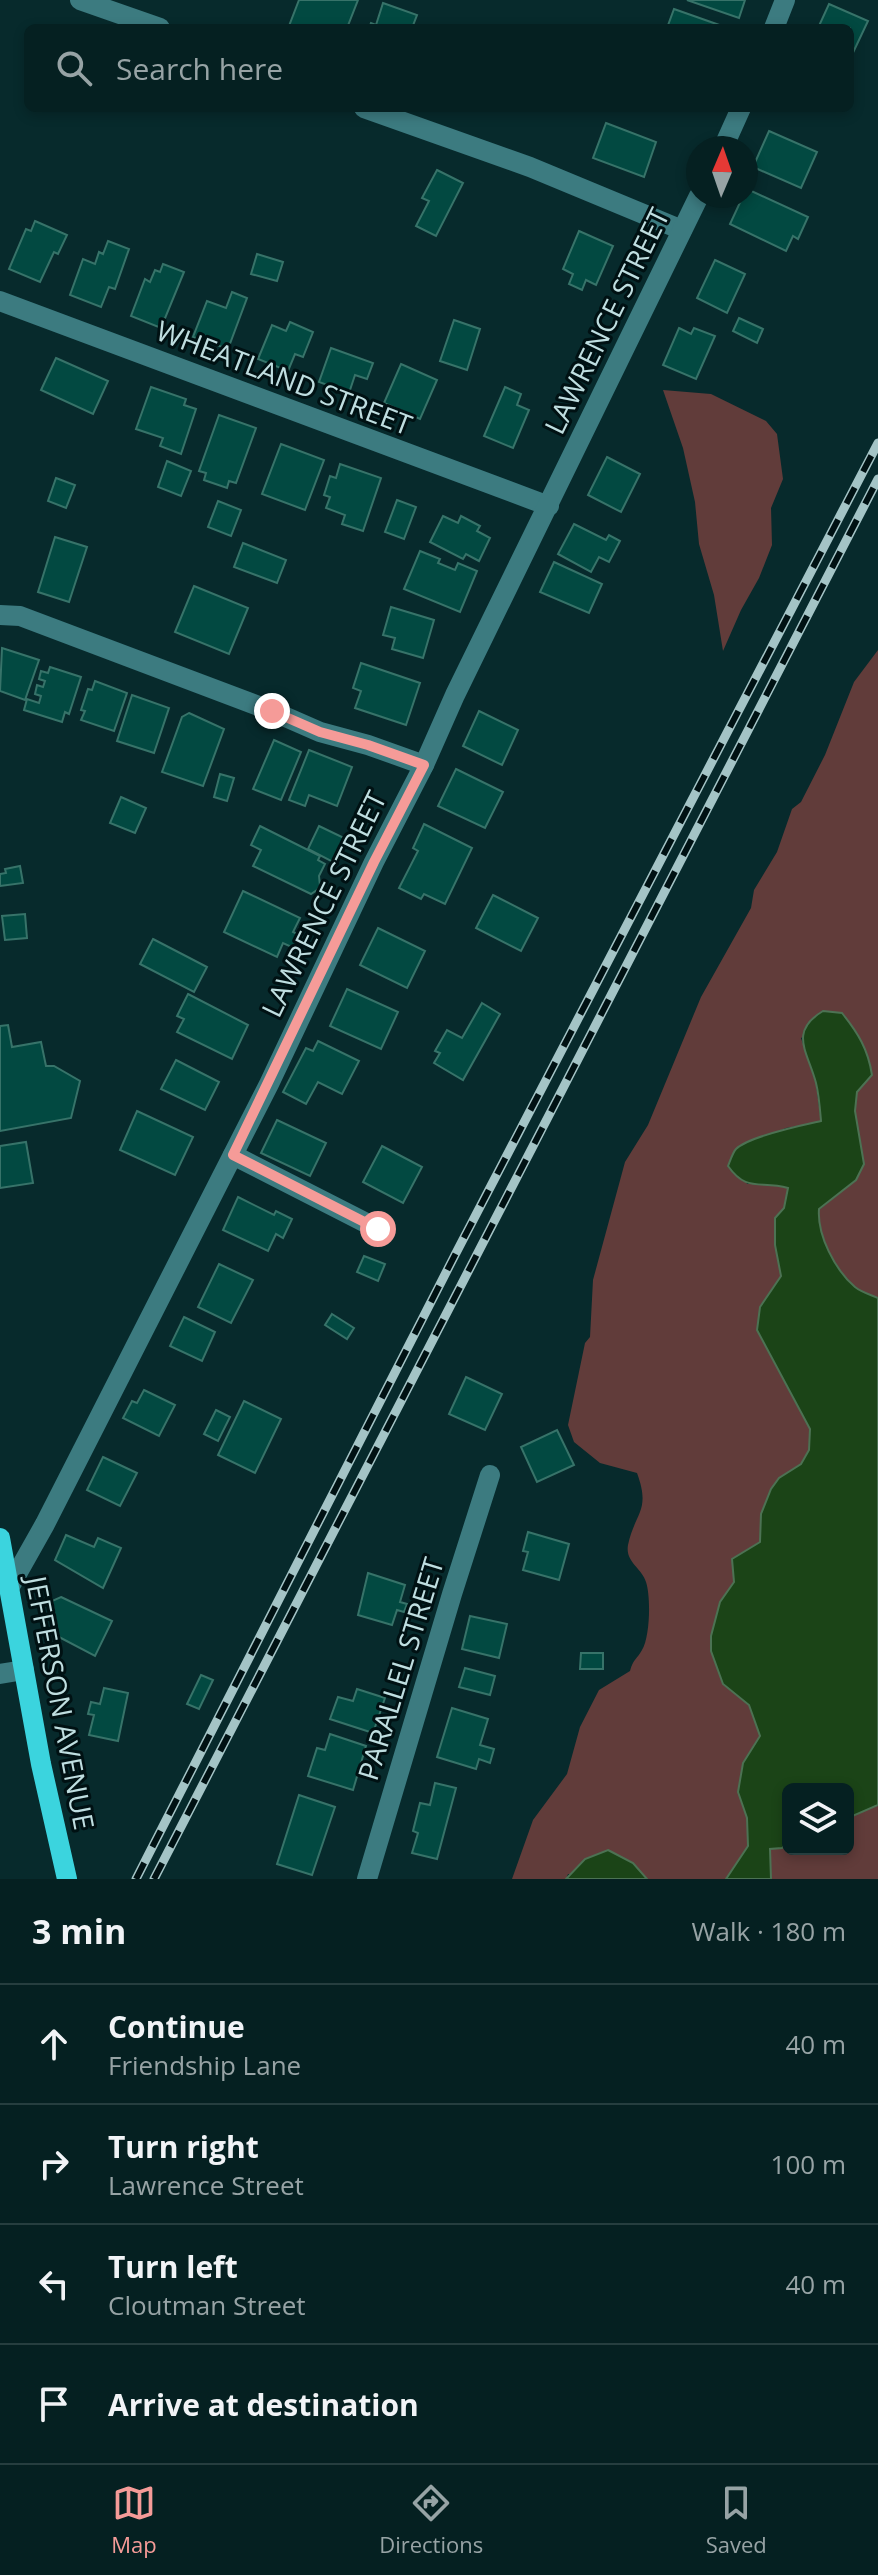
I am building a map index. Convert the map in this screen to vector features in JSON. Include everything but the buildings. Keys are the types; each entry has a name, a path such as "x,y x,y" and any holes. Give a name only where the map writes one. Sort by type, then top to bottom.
{"main road":[{"name":"JEFFERSON AVENUE","path":"0,1538 41,1764 67,1879"}],"street":[{"path":"80,0 149,24"},
{"path":"776,24 785,0"},
{"path":"375,112 530,167 682,230"},
{"path":"728,136 739,112"},
{"name":"LAWRENCE STREET","path":"9,1588 45,1524 233,1155 693,208"},
{"name":"WHEATLAND STREET","path":"0,301 549,506"},
{"path":"0,615 20,616 320,732 424,765"},
{"path":"233,1155 378,1229"},
{"name":"PARALLEL STREET","path":"367,1879 490,1475"},
{"path":"0,1674 24,1670"}],"shaded area":[{"path":"663,390 711,394 766,421 777,434 783,479 771,508 772,545 723,651 714,595 699,544 695,502 683,448"},
{"path":"878,650 878,1298 857,1289 841,1271 829,1252 819,1220 819,1210 856,1180 864,1164 855,1111 857,1092 872,1074 862,1042 842,1013 801,1038 816,1084 821,1122 786,1128 736,1149 747,1184 770,1183 788,1188 784,1208 775,1219 775,1245 782,1276 760,1307 757,1330 811,1429 809,1450 801,1464 779,1478 761,1514 760,1542 732,1559 734,1582 720,1602 723,1684 749,1705 760,1736 743,1763 738,1792 747,1818 748,1847 726,1879 647,1879 568,1874 566,1879 512,1879 533,1820 567,1774 580,1727 599,1690 630,1671 647,1636 648,1589 628,1551 642,1504 637,1473 600,1463 574,1442 568,1425 585,1343 590,1337 593,1280 625,1162 648,1125 701,997 751,908 754,890 777,852 792,809 801,802 825,755 854,682"},
{"path":"823,1011 842,1013 865,1049 872,1075 857,1092 855,1111 864,1164 856,1180 819,1209 819,1219 824,1241 834,1262 855,1287 878,1298 878,1805 854,1815 854,1783 782,1783 782,1848 770,1849 771,1879 726,1879 748,1846 747,1818 738,1792 743,1763 760,1736 749,1705 723,1684 711,1651 711,1636 720,1602 734,1582 732,1559 760,1542 761,1514 771,1489 779,1478 801,1464 809,1450 810,1429 757,1330 760,1307 781,1276 775,1245 775,1218 784,1208 788,1188 748,1183 728,1166 735,1150 743,1144 821,1121 817,1088 803,1043 806,1027"},
{"path":"878,1805 878,1879 771,1879 770,1849 782,1848 782,1855 854,1855 854,1815"},
{"path":"608,1850 633,1863 647,1879 566,1879 585,1859"}],"railway":[{"path":"136,1879 456,1253 878,443"},
{"path":"154,1879 878,479"}],"route":[{"path":"272,711 320,732 424,765 320,971 233,1155 378,1229"}]}
